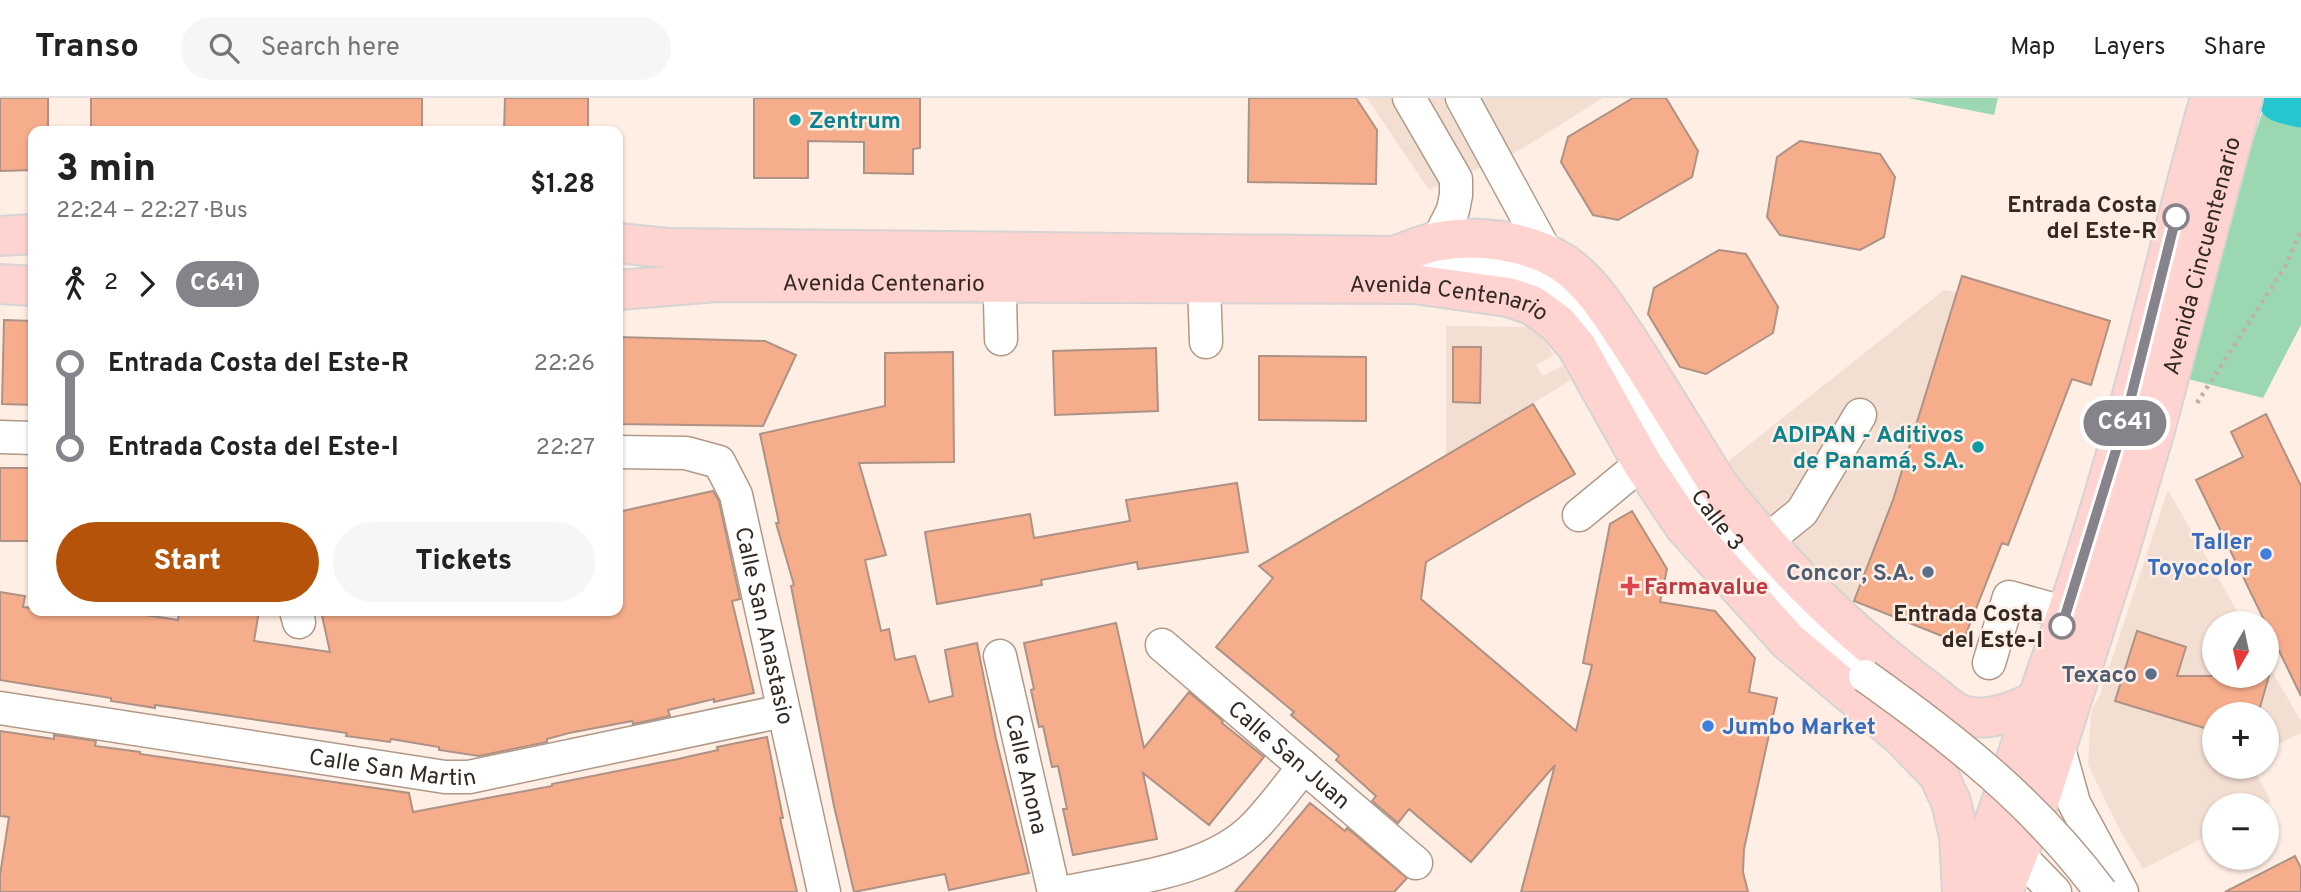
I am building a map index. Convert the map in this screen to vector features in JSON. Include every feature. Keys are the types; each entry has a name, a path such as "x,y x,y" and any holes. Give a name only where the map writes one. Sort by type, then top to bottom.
{"main road":[{"name":"Avenida Cincuentenario","path":"1964,892 1986,849 2066,613 2125,421 2182,196 2225,102"},
{"name":"Avenida Cincuentenario","path":"2003,892 2058,745 2155,430 2225,102"},
{"path":"0,236 28,234"},
{"name":"Avenida Centenario","path":"623,290 1000,266 1395,256 1437,242 1488,240 1519,245 1547,254 1584,280 1699,435 1719,485 1765,542 1807,587 1915,681 1960,715"},
{"name":"Avenida Centenario","path":"623,244 1000,266 1204,282 1414,284 1484,292 1532,304 1558,324 1577,347 1642,463 1685,527 1788,641 1901,736 1938,774 1951,802 1959,836 1964,892"},
{"path":"0,284 28,286"},
{"path":"1960,715 1998,716 2038,700"},
{"path":"1938,774 1952,773 1966,766 1974,754 1976,739 1971,725 1960,715"}],"street":[{"path":"1409,98 1456,179 1453,209 1437,242"},
{"path":"1462,98 1547,254"},
{"name":"Calle 3","path":"1395,256 1490,262 1514,267 1559,289 1581,307 1604,337 1670,451 1706,505 1752,562 1864,676 1937,728 2005,784 2055,834 2101,892"},
{"path":"1000,266 1001,339"},
{"path":"1204,282 1206,342"},
{"path":"1765,542 1801,512 1860,415"},
{"path":"0,436 28,438"},
{"name":"Calle San Anastasio","path":"623,452 685,453 719,462 736,495 824,892"},
{"path":"1579,515 1642,463"},
{"path":"1989,663 2009,597 2066,613"},
{"name":"Calle San Juan","path":"1162,645 1416,863"},
{"name":"Calle Anona","path":"1000,656 1054,892"},
{"name":"Calle San Martin","path":"0,708 445,777 469,776 783,711"},
{"path":"2058,745 2074,803 2122,892"},
{"path":"1067,892 1115,887 1191,865 1226,849 1255,826 1304,767"},
{"path":"2019,855 2055,892"}],"path":[{"path":"2197,404 2286,265 2301,230"}],"shaded area":[{"path":"1367,98 1603,98 1520,150 1429,190"},
{"path":"1944,290 1957,292 1893,500 1851,605 1779,530 1727,462"},
{"path":"1446,326 1536,327 1554,355 1536,365 1543,376 1562,366 1571,380 1446,456"},
{"path":"2168,490 2237,611 2202,611 2202,688 2279,688 2279,683 2301,721 2301,733 2279,744 2279,702 2202,702 2202,779 2259,779 2266,793 2202,793 2202,838 2143,869 2121,832 2088,765 2091,712 2100,695"}],"green space":[{"path":"1908,98 1998,98 1994,115"},
{"path":"2267,98 2301,98 2301,325 2263,398 2176,376"}],"building":[{"path":"0,98 48,98 48,126 28,126 28,170 0,171"},
{"path":"91,98 422,98 422,126 91,126"},
{"path":"505,98 588,98 588,126 504,126"},
{"path":"754,98 920,98 920,148 913,149 913,174 864,173 864,142 808,141 808,178 754,178"},
{"path":"1249,98 1356,98 1377,130 1376,184 1248,182"},
{"path":"1633,98 1666,98 1698,151 1692,177 1618,220 1593,215 1561,162 1568,137"},
{"path":"1800,141 1880,154 1895,177 1884,237 1860,250 1780,235 1767,217 1777,157"},
{"path":"1719,250 1746,254 1778,307 1773,333 1706,374 1680,367 1648,314 1654,288"},
{"path":"1962,276 2110,321 2091,385 2072,379 2008,545 2002,543 1962,644 1854,601 1893,500"},
{"path":"4,320 28,321 28,405 2,404"},
{"path":"623,337 765,341 796,355 763,426 623,424"},
{"path":"1453,347 1481,347 1480,403 1453,402"},
{"path":"1156,348 1158,411 1055,415 1053,351"},
{"path":"953,352 954,462 859,463 886,555 865,560 881,631 889,629 895,660 915,656 929,702 953,696 945,650 977,643 996,739 1029,873 949,890 945,874 854,892 834,806 791,586 794,585 776,523 779,523 760,434 885,406 885,353"},
{"path":"1259,356 1366,357 1366,421 1259,420"},
{"path":"1533,404 1575,474 1426,562 1421,599 1576,731 1592,665 1583,663 1610,524 1632,511 1667,569 1660,602 1715,611 1755,658 1749,692 1777,698 1744,849 1743,872 1748,892 1521,892 1555,765 1471,862 1409,809 1398,823 1372,801 1376,796 1336,760 1339,756 1291,715 1294,712 1216,647 1273,578 1259,566"},
{"name":"Taller Toyocolor","path":"2266,414 2301,486 2301,696 2279,651 2279,611 2260,611 2196,480 2243,457 2231,432"},
{"path":"0,468 28,468 28,541 0,541"},
{"path":"1237,483 1248,552 1138,569 1137,562 1041,580 1042,585 937,604 925,532 1030,514 1034,538 1130,521 1126,500"},
{"path":"713,491 719,501 740,599 732,601 754,693 668,710 670,716 569,733 547,739 547,742 479,756 391,739 390,742 346,736 347,733 155,705 155,708 0,680 0,592 25,596 23,607 28,608 28,616 152,616 178,620 178,616 258,616 254,641 330,652 322,616 623,616 623,511"},
{"path":"1116,623 1144,748 1189,692 1264,757 1209,825 1143,773 1157,839 1073,855 1063,809 1067,809 1058,766 1052,767 1043,726 1039,727 1024,643"},
{"name":"Texaco","path":"2137,631 2186,647 2177,676 2202,676 2202,688 2266,688 2261,702 2202,702 2202,727 2115,701"},
{"path":"0,731 54,739 54,735 96,741 95,746 140,754 409,793 413,812 552,786 767,737 783,818 780,818 797,892 0,892 9,817 0,816"},
{"path":"1310,803 1345,831 1347,828 1407,878 1394,892 1235,892"},
{"path":"2295,856 2301,868 2301,892 2225,892 2268,870 2279,870 2279,864"}],"waterway":[{"path":"2282,98 2301,103"}],"bus line":[{"name":"C641","path":"2062,626 2125,421 2176,217"}],"place":[{"name":"Zentrum","path":"795,120"},
{"name":"Entrada Costa del Este-R","path":"2176,217"},
{"name":"ADIPAN - Aditivos de Panamá, S.A.","path":"1978,447"},
{"name":"Taller Toyocolor","path":"2266,554"},
{"name":"Concor, S.A.","path":"1928,572"},
{"name":"Farmavalue","path":"1630,586"},
{"name":"Entrada Costa del Este-I","path":"2062,626"},
{"name":"Texaco","path":"2151,674"},
{"name":"Jumbo Market","path":"1708,726"}]}
